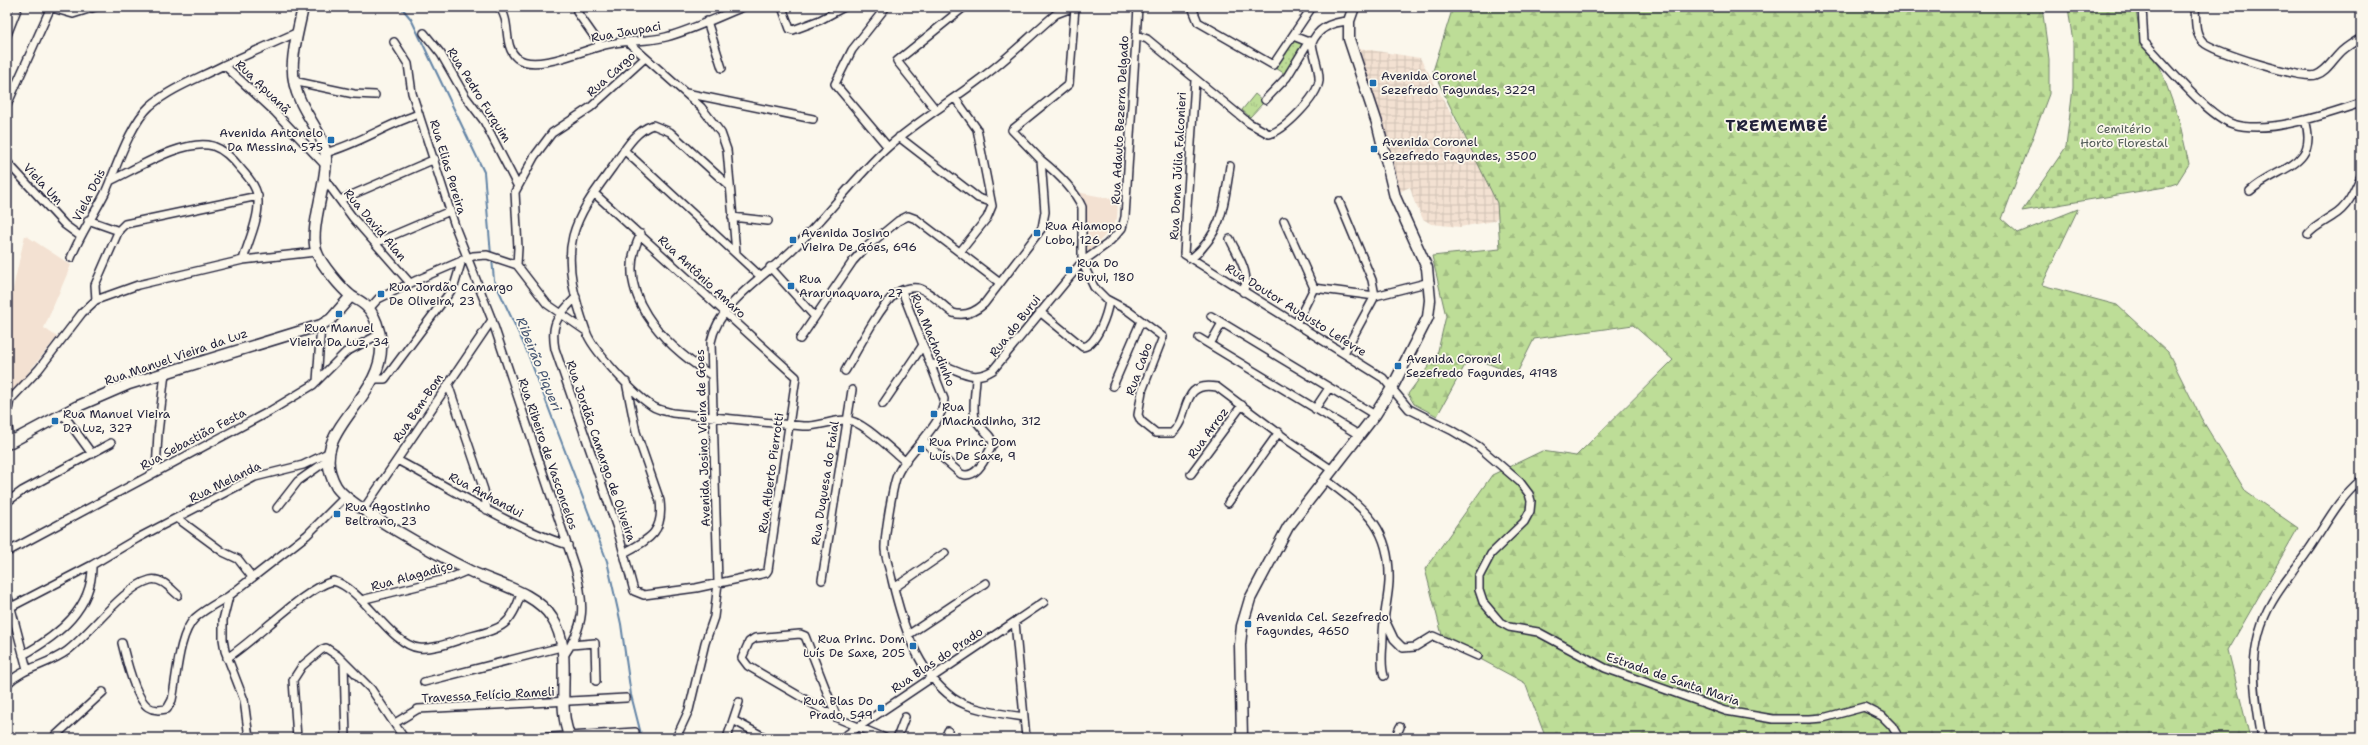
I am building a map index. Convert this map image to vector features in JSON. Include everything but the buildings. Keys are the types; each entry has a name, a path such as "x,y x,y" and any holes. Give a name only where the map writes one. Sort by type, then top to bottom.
{"street":[{"path":"7,35 18,7"},
{"path":"7,105 50,7 73,14 95,7"},
{"path":"277,508 298,481 328,457 343,422 374,379 380,356 380,334 369,309 351,296 316,252 315,232 325,180 326,153 322,142 300,100 293,81 293,55 303,7"},
{"name":"Rua Jaupaci","path":"499,7 507,21 510,47 514,55 524,61 550,60 601,46 667,37 743,7"},
{"path":"782,7 791,30 820,20 844,7"},
{"path":"886,7 849,54 835,85 888,147"},
{"path":"936,110 897,61 964,7"},
{"path":"1075,7 1069,84 1012,130 1054,172 1082,207 1082,262 1097,291 1109,301 1141,321 1114,386"},
{"name":"Avenida Josino Vieira de Goes","path":"676,738 689,710 705,643 714,617 718,583 711,375 712,334 725,313 760,276 790,252 813,229 870,164 899,137 998,66 1055,10 1075,7"},
{"name":"Rua Adauto Bezerra Delgado","path":"1082,262 1107,244 1124,224 1138,7"},
{"path":"1192,7 1198,22 1271,65 1274,64 1312,7"},
{"path":"1242,738 1240,645 1242,626 1250,599 1288,526 1375,415 1392,388 1428,317 1430,282 1421,252 1395,197 1378,126 1349,39 1349,21 1354,7"},
{"path":"2142,7 2144,42 2210,110 2233,124 2260,126 2305,120 2361,102"},
{"path":"2195,7 2197,32 2202,41 2210,47 2255,63 2310,76 2320,73 2344,49 2361,38"},
{"path":"577,12 601,46"},
{"path":"707,21 722,68"},
{"path":"1265,100 1286,77 1310,42 1324,28 1335,22 1349,21"},
{"path":"224,65 298,32"},
{"name":"Rua Pedro Furquim","path":"424,33 441,54 465,96 484,121 517,185"},
{"path":"1136,35 1147,39 1195,80 1266,134 1272,133 1292,118 1318,86 1319,77 1310,42"},
{"path":"1293,36 1310,42"},
{"name":"Rua Elias Pereira","path":"394,42 408,64 409,83 464,259"},
{"path":"629,42 710,116 721,133 727,150 728,185 736,253"},
{"name":"Rua Cargo","path":"517,185 544,141 564,124 591,107 645,58"},
{"name":"Rua Apuanã","path":"138,122 147,109 160,99 224,65 275,112 326,166"},
{"name":"Rua Dona Júlia Falconieri","path":"1184,254 1195,80"},
{"path":"293,81 354,94 375,95"},
{"path":"683,92 813,119"},
{"path":"954,98 977,129 991,202 991,212 960,252"},
{"path":"326,153 347,147 395,123 419,114"},
{"path":"2250,191 2260,183 2293,164 2307,151 2309,138 2305,120"},
{"name":"Viela Dois","path":"71,258 80,236 110,181 138,122"},
{"path":"728,185 670,132 653,125 638,133 624,150 581,214 573,237 571,268 576,297 586,331 601,355 626,382 650,405 658,410 672,413 790,424 820,425 846,419 860,424 906,462"},
{"path":"899,137 978,198 991,202"},
{"path":"110,181 169,153 207,145 219,149 230,156 249,178 258,196 258,211 243,260"},
{"path":"624,150 760,276"},
{"path":"340,200 434,159"},
{"path":"845,371 877,318 895,294 902,290 912,288 922,290 953,313 966,314 977,310 1031,245 1045,220 1041,160"},
{"name":"Viela Um","path":"7,162 65,225 80,236"},
{"path":"1192,258 1205,247 1214,234 1223,207 1230,166"},
{"path":"2308,234 2315,227 2342,210 2354,192 2361,176"},
{"name":"Rua David Alan","path":"325,180 375,243 410,283"},
{"path":"514,264 518,242 514,198 517,185"},
{"name":"Rua Antônio Amaro","path":"594,193 641,234 796,377"},
{"path":"96,300 95,285 119,231 125,224 133,221 258,196"},
{"path":"1339,202 1372,280 1375,296 1344,353"},
{"path":"375,243 450,211"},
{"path":"800,338 853,261 864,249 904,218 912,216 916,218 1000,283"},
{"path":"732,217 768,221"},
{"path":"88,220 119,231"},
{"path":"1284,221 1314,288"},
{"path":"641,234 636,242 632,264 633,281 640,304 656,328 698,367 711,375"},
{"path":"1230,239 1246,275 1247,282 1243,292"},
{"path":"8,444 7,415 10,400 39,369 82,312 96,300 138,285 243,260 316,252"},
{"name":"Rua Doutor Augusto Lefevre","path":"1184,254 1383,378 1392,388"},
{"path":"369,309 378,299 410,283 464,259 487,255 514,264 538,293 559,313 586,331"},
{"path":"374,379 385,379 396,367 450,292 464,259"},
{"name":"Rua Ribeiro de Vasconcelos","path":"464,259 492,320 580,584 583,603 579,627 565,649"},
{"name":"Rua do Burui","path":"976,377 988,373 996,368 1082,262"},
{"path":"770,267 814,317"},
{"path":"1314,288 1375,296 1430,282"},
{"path":"1296,324 1314,288"},
{"name":"Rua Machadinho","path":"902,290 944,402 939,416 922,440"},
{"name":"Rua Manuel Vieira da Luz","path":"8,444 63,414 130,384 321,325 331,318 351,296"},
{"name":"Rua Jordão Camargo de Oliveira","path":"576,297 559,313 553,332 558,359 617,528 634,591 637,594 644,595 696,588 718,583"},
{"path":"1040,312 1083,347 1092,342 1105,317 1109,301"},
{"path":"1211,316 1375,415"},
{"name":"Rua Bem-Bom","path":"363,510 492,320"},
{"name":"Rua Cabo","path":"1141,321 1163,336 1139,402 1138,415 1141,421 1156,433 1172,433 1178,426 1190,394 1199,388 1216,387 1242,405"},
{"path":"1210,344 1222,323"},
{"path":"317,381 321,325"},
{"name":"Rua Sebastião Festa","path":"7,552 270,411 317,381 346,352 380,334"},
{"path":"1199,338 1359,435"},
{"path":"883,404 923,345"},
{"path":"930,364 942,364 971,377 976,377 975,417 980,427 992,440 993,444 975,473 969,476 961,474 922,440 906,462 896,478 885,546 894,588 908,635 917,654 933,677 958,701 1024,716"},
{"path":"156,471 158,433 166,373"},
{"name":"Rua Alberto Pierrotti","path":"718,583 766,573 768,570 796,377"},
{"path":"624,553 654,534 659,524 661,512 660,500 633,421 626,382"},
{"path":"448,384 484,490 487,510"},
{"path":"1315,409 1329,388"},
{"name":"Estrada de Santa Maria","path":"1392,388 1409,409 1451,430 1487,453 1515,477 1529,494 1531,501 1530,512 1524,522 1491,554 1479,577 1479,590 1483,602 1500,622 1510,627 1538,632 1611,670 1726,711 1773,719 1810,719 1823,718 1864,707 1882,716 1892,726 1899,738"},
{"name":"Rua Duquesa do Faial","path":"822,580 846,419 852,390"},
{"path":"1242,405 1332,470"},
{"name":"Rua Arroz","path":"1191,474 1242,405"},
{"path":"63,414 92,454"},
{"path":"1228,503 1279,432"},
{"path":"7,502 22,491 111,443"},
{"path":"328,457 335,484 345,497 363,510 469,570 539,603 546,610 557,626 565,649 564,702 566,726 570,737"},
{"name":"Rua Melanda","path":"11,607 254,477 303,465 328,457"},
{"name":"Rua Anhandui","path":"397,460 487,510 550,539 568,545"},
{"path":"1325,479 1364,509 1375,522 1380,533 1389,572 1383,614 1382,661 1384,676"},
{"path":"2262,738 2253,665 2255,643 2262,623 2272,602 2344,496 2361,480"},
{"path":"122,644 132,676 144,703 153,710 167,709 172,700 183,639 188,629 203,611 229,596 308,535 345,497"},
{"path":"178,518 223,552 234,556 252,577"},
{"path":"894,588 945,553"},
{"path":"23,655 53,636 79,608 88,594 92,565"},
{"name":"Rua Alagadiço","path":"361,600 450,578 469,570"},
{"path":"7,684 26,669 38,667 65,652 124,598 145,582 150,580 160,581 178,595"},
{"path":"227,658 326,583 333,581 344,586 361,600 406,643 414,647 423,648 488,632 505,625 510,620 521,594"},
{"path":"908,635 986,583"},
{"path":"7,594 26,669"},
{"path":"229,596 223,620 223,639 227,658 246,712 249,738"},
{"name":"Rua Blas do Prado","path":"842,738 856,727 1044,602"},
{"path":"1383,614 1394,639 1403,648 1415,647 1434,636 1478,656"},
{"path":"1015,622 1026,738"},
{"path":"837,718 805,636 800,634 757,638 749,642 742,656 744,663 837,718 885,738"},
{"path":"424,682 595,643 596,680"},
{"path":"297,738 293,686 294,675 311,658 326,648 371,689 395,723 401,736"},
{"path":"344,663 346,738"},
{"path":"53,738 103,692"},
{"name":"Travessa Felício Rameli","path":"395,723 418,709 626,698"},
{"path":"727,738 739,702"},
{"path":"897,738 906,717"},
{"path":"733,720 766,738"},
{"path":"1395,738 1400,727"},
{"path":"535,738 635,732"}],"shaded area":[{"path":"1358,48 1420,58 1492,186 1500,208 1499,215 1494,221 1460,227 1431,224 1423,219 1414,201 1410,187 1399,192 1389,147"},
{"path":"1077,192 1118,200 1117,218 1113,227 1090,251 1087,251 1086,203"},
{"path":"25,235 71,265 44,328 57,337 7,399 7,306 9,306"}],"green space":[{"path":"1453,7 2042,7 2049,59 2049,94 2002,219 2018,233 2078,209 2042,285 2117,305 2168,352 2201,418 2246,492 2298,528 2228,650 2250,738 1542,738 1545,736 1525,683 1443,639 1425,569 1492,475 1542,451 1576,456 1673,360 1633,325 1534,339 1516,375 1470,356 1437,416 1414,404 1408,394 1437,355 1446,316 1432,256 1500,249 1497,203 1433,71"},
{"name":"Cemitério Horto Florestal","path":"2068,7 2135,7 2142,43 2160,67 2179,120 2189,164 2177,183 2165,187 2022,211 2066,147 2073,88 2073,43"},
{"path":"1293,38 1307,43 1287,75 1274,67"},
{"path":"1255,94 1264,102 1250,117 1242,110"}],"waterway":[{"name":"Ribeirão Piqueri","path":"401,7 411,19 484,172 491,255"},
{"name":"Ribeirão Piqueri","path":"492,259 494,280 526,349 607,561 621,624 631,695 642,738"}],"place":[{"name":"Avenida Coronel Sezefredo Fagundes, 3229","path":"1373,83"},
{"name":"Avenida Antonelo Da Messina, 575","path":"331,140"},
{"name":"Avenida Coronel Sezefredo Fagundes, 3500","path":"1374,149"},
{"name":"Rua Aiamopo Lobo, 126","path":"1037,233"},
{"name":"Avenida Josino Vieira De Góes, 696","path":"793,240"},
{"name":"Rua Do Burui, 180","path":"1069,270"},
{"name":"Rua Ararunaquara, 27","path":"791,286"},
{"name":"Rua Jordão Camargo De Oliveira, 23","path":"381,294"},
{"name":"Rua Manuel Vieira Da Luz, 34","path":"339,314"},
{"name":"Avenida Coronel Sezefredo Fagundes, 4198","path":"1398,366"},
{"name":"Rua Machadinho, 312","path":"934,414"},
{"name":"Rua Manuel Vieira Da Luz, 327","path":"55,421"},
{"name":"Rua Princ. Dom Luís De Saxe, 9","path":"921,449"},
{"name":"Rua Agostinho Beltrano, 23","path":"337,514"},
{"name":"Avenida Cel. Sezefredo Fagundes, 4650","path":"1248,624"},
{"name":"Rua Princ. Dom Luís De Saxe, 205","path":"913,646"},
{"name":"Rua Blas Do Prado, 549","path":"881,708"}],"district":[{"name":"TREMEMBÉ","path":"1777,125"}]}
